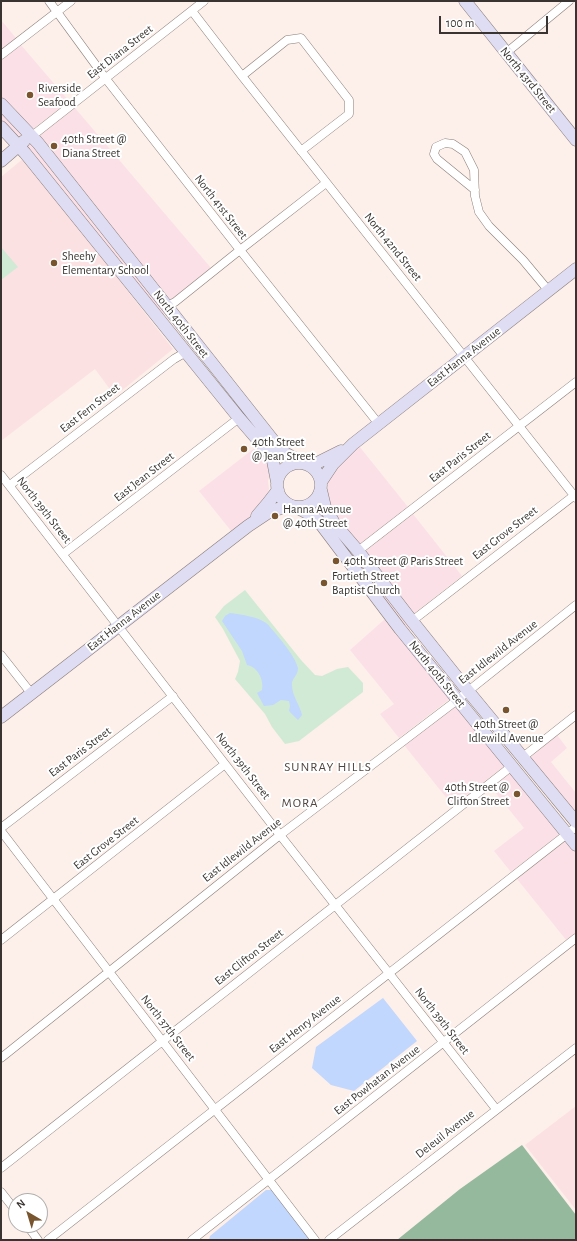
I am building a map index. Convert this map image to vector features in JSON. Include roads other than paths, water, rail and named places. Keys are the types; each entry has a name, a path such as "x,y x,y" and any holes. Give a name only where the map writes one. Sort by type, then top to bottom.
{"main road":[{"name":"North 43rd Street","path":"465,1 576,140"},
{"name":"North 40th Street","path":"1,104 32,136 283,452 308,465"},
{"name":"North 40th Street","path":"1,127 18,145 239,418 270,454 273,461 278,486"},
{"path":"1,161 18,145 32,136"},
{"name":"East Hanna Avenue","path":"321,486 333,464 352,444 576,269"},
{"path":"186,352 194,353 209,367 218,371"},
{"name":"East Hanna Avenue","path":"308,465 352,444"},
{"path":"293,464 308,465 316,471 320,476 321,486 318,498 308,506 293,506 284,502 280,496 278,486 282,471 293,464"},
{"name":"East Hanna Avenue","path":"248,526 268,503 278,486"},
{"name":"North 40th Street","path":"321,486 325,508 330,516 468,691 576,822"},
{"name":"North 40th Street","path":"293,506 313,516 320,523 400,629 457,699 512,766 572,830 576,845"},
{"name":"East Hanna Avenue","path":"1,717 118,625 248,526 269,512 293,506"}],"street":[{"name":"North 41st Street","path":"49,1 106,79 378,423"},
{"path":"1,55 71,1"},
{"name":"East Diana Street","path":"32,136 204,1"},
{"path":"506,52 569,1"},
{"name":"North 42nd Street","path":"192,11 326,183 575,496"},
{"path":"242,76 287,40 301,38 349,100 349,114 302,151"},
{"path":"475,190 437,159 434,154 436,147 445,142 453,144 465,152 474,170 475,190 479,212 489,226 523,260 548,290"},
{"path":"167,306 175,302 326,183"},
{"name":"East Fern Street","path":"10,485 174,359 186,352"},
{"name":"East Paris Street","path":"358,551 576,382"},
{"name":"East Jean Street","path":"63,554 239,418"},
{"name":"North 39th Street","path":"1,474 280,835 496,1110"},
{"name":"East Grove Street","path":"412,621 575,496"},
{"name":"East Idlewild Avenue","path":"1,1058 280,835 468,691 576,605"},
{"path":"1,655 31,693"},
{"name":"East Paris Street","path":"1,828 173,696"},
{"path":"523,757 576,715"},
{"name":"East Grove Street","path":"1,940 225,764"},
{"name":"East Clifton Street","path":"1,1168 512,766"},
{"name":"East Henry Avenue","path":"48,1240 572,830"},
{"name":"North 37th Street","path":"1,831 315,1240"},
{"name":"East Powhatan Avenue","path":"192,1240 576,938"},
{"name":"Deleuil Avenue","path":"329,1240 576,1048"},
{"path":"1,1192 8,1201"}],"water":[{"path":"230,613 254,617 266,623 291,654 298,668 292,683 292,689 302,715 298,720 289,711 289,701 281,700 273,705 264,706 257,693 262,690 261,678 254,668 247,665 242,651 222,621 225,616"},
{"path":"383,998 417,1041 354,1091 331,1085 312,1068 316,1047"},
{"path":"266,1190 272,1190 311,1240 209,1240 210,1236"}],"place":[{"name":"Riverside Seafood","path":"30,95"},
{"name":"40th Street @ Diana Street","path":"54,146"},
{"name":"Sheehy Elementary School","path":"54,263"},
{"name":"40th Street @ Jean Street","path":"244,449"},
{"name":"Hanna Avenue @ 40th Street","path":"275,516"},
{"name":"40th Street @ Paris Street","path":"336,561"},
{"name":"Fortieth Street Baptist Church","path":"324,583"},
{"name":"40th Street @ Idlewild Avenue","path":"506,710"},
{"name":"40th Street @ Clifton Street","path":"517,794"}],"district":[{"name":"SUNRAY HILLS","path":"328,767"},
{"name":"MORA","path":"300,803"}]}
